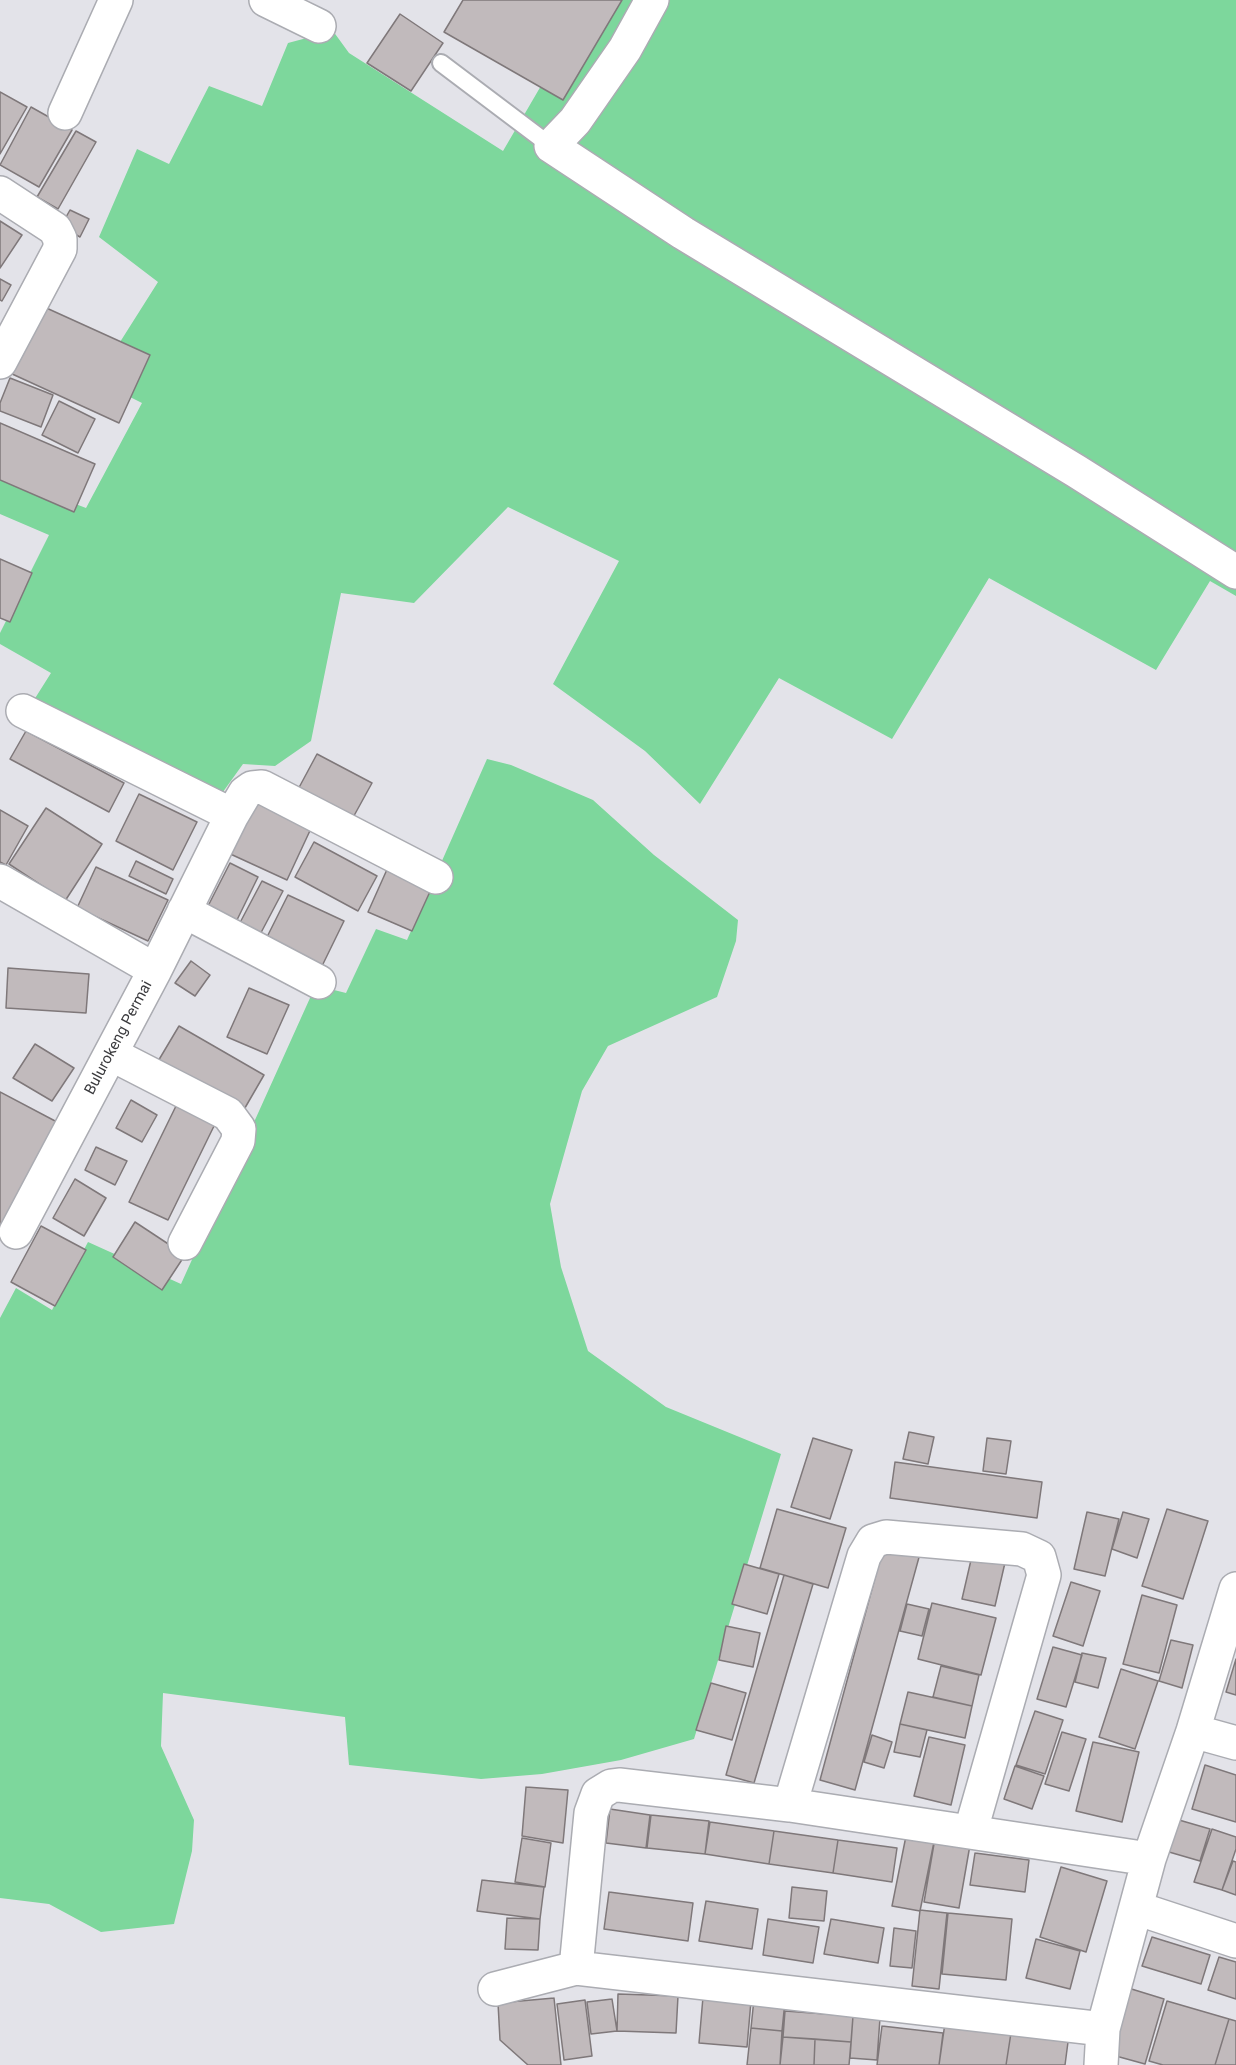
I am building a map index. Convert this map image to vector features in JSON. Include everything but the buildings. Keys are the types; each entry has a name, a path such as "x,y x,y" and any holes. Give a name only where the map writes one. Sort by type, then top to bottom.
{"street":[{"path":"65,113 116,0"},
{"path":"266,0 319,26"},
{"path":"652,0 625,49 581,112 551,147 683,233 1056,459 1236,572"},
{"path":"0,193 55,229 60,239 60,249 0,362"},
{"path":"23,711 232,815"},
{"path":"155,970 232,815 248,790 262,787 436,878"},
{"name":"Bulurokeng Permai","path":"3,891 155,970 16,1232"},
{"path":"184,911 319,982"},
{"path":"111,1054 228,1114 238,1129 238,1141 185,1242"},
{"path":"790,1805 864,1556 873,1541 886,1537 1022,1549 1039,1557 1044,1575 971,1830"},
{"path":"1101,2065 1102,2029 1149,1858 1193,1731 1236,1589"},
{"path":"1193,1731 1236,1743"},
{"path":"576,1968 591,1813 598,1794 619,1785 790,1805 1149,1858"},
{"path":"1136,1908 1236,1941"},
{"path":"495,1989 576,1968 1102,2029"}],"lane":[{"path":"441,63 551,147"}],"green space":[{"path":"591,0 1236,0 1236,596 1210,581 1156,670 989,578 892,739 779,678 700,804 645,751 553,684 619,561 508,507 414,603 341,593 311,741 275,766 243,764 215,803 27,711 51,673 0,644 0,633 49,535 0,514 0,475 86,508 142,403 96,380 158,282 99,237 137,149 169,164 209,86 262,106 288,43 333,31 349,53 503,151"},
{"path":"487,759 511,765 593,800 654,855 738,920 736,941 717,997 608,1046 582,1091 550,1204 561,1267 588,1351 666,1407 781,1454 694,1739 621,1760 542,1774 481,1779 349,1765 345,1717 163,1693 161,1746 194,1820 192,1851 174,1924 101,1932 49,1904 0,1898 0,1318 16,1288 52,1310 88,1242 181,1284 310,998 326,988 346,993 376,929 407,940"}]}
